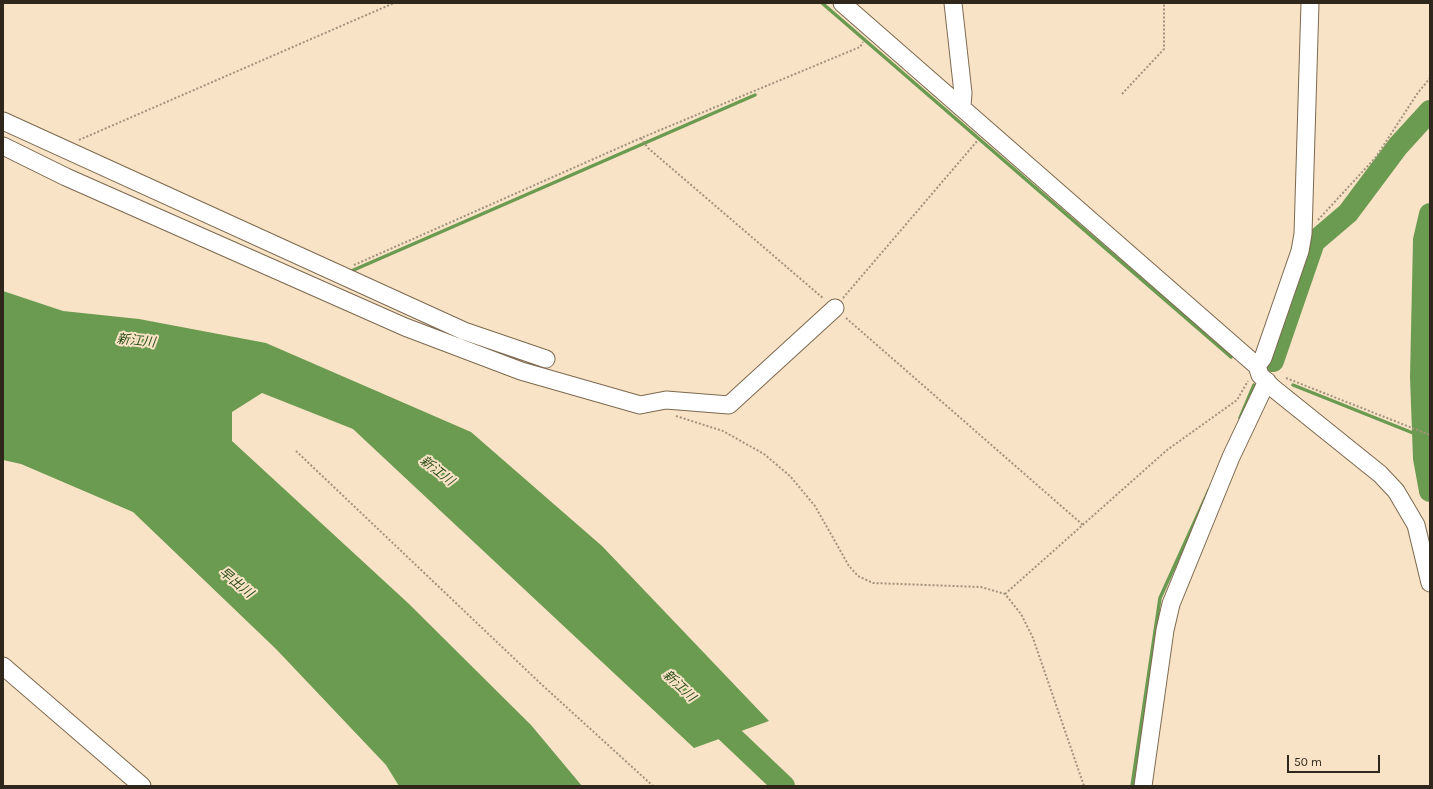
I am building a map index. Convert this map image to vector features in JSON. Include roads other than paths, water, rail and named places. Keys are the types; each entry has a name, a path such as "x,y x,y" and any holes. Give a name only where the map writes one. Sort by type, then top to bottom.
{"street":[{"path":"842,3 1257,366 1260,375 1270,385 1380,474 1396,491 1416,525 1430,583"},
{"path":"953,3 963,93 962,107"},
{"path":"1257,366 1263,358 1300,250 1303,234 1310,3"},
{"path":"3,121 464,331 546,358"},
{"path":"3,146 66,177 405,327 521,371 640,405 666,400 729,405 835,308"},
{"path":"1143,786 1165,630 1171,604 1231,458 1270,385"},
{"path":"3,666 142,786"}],"water":[{"name":"早出川","path":"3,291 63,311 139,319 266,343 471,432 602,546 769,721 694,748 353,429 262,393 232,412 232,441 408,603 531,725 582,786 399,786 386,765 276,649 133,512 21,464 3,460"}],"waterway":[{"path":"822,3 1231,357"},
{"path":"349,272 755,95"},
{"path":"1273,361 1314,242 1348,213 1398,146 1430,111"},
{"path":"1430,214 1424,240 1421,377 1424,458 1430,491"},
{"path":"1240,418 1254,385"},
{"path":"1293,385 1423,437"},
{"path":"1132,786 1160,598 1209,490"},
{"name":"新江川","path":"708,714 784,786"}]}
